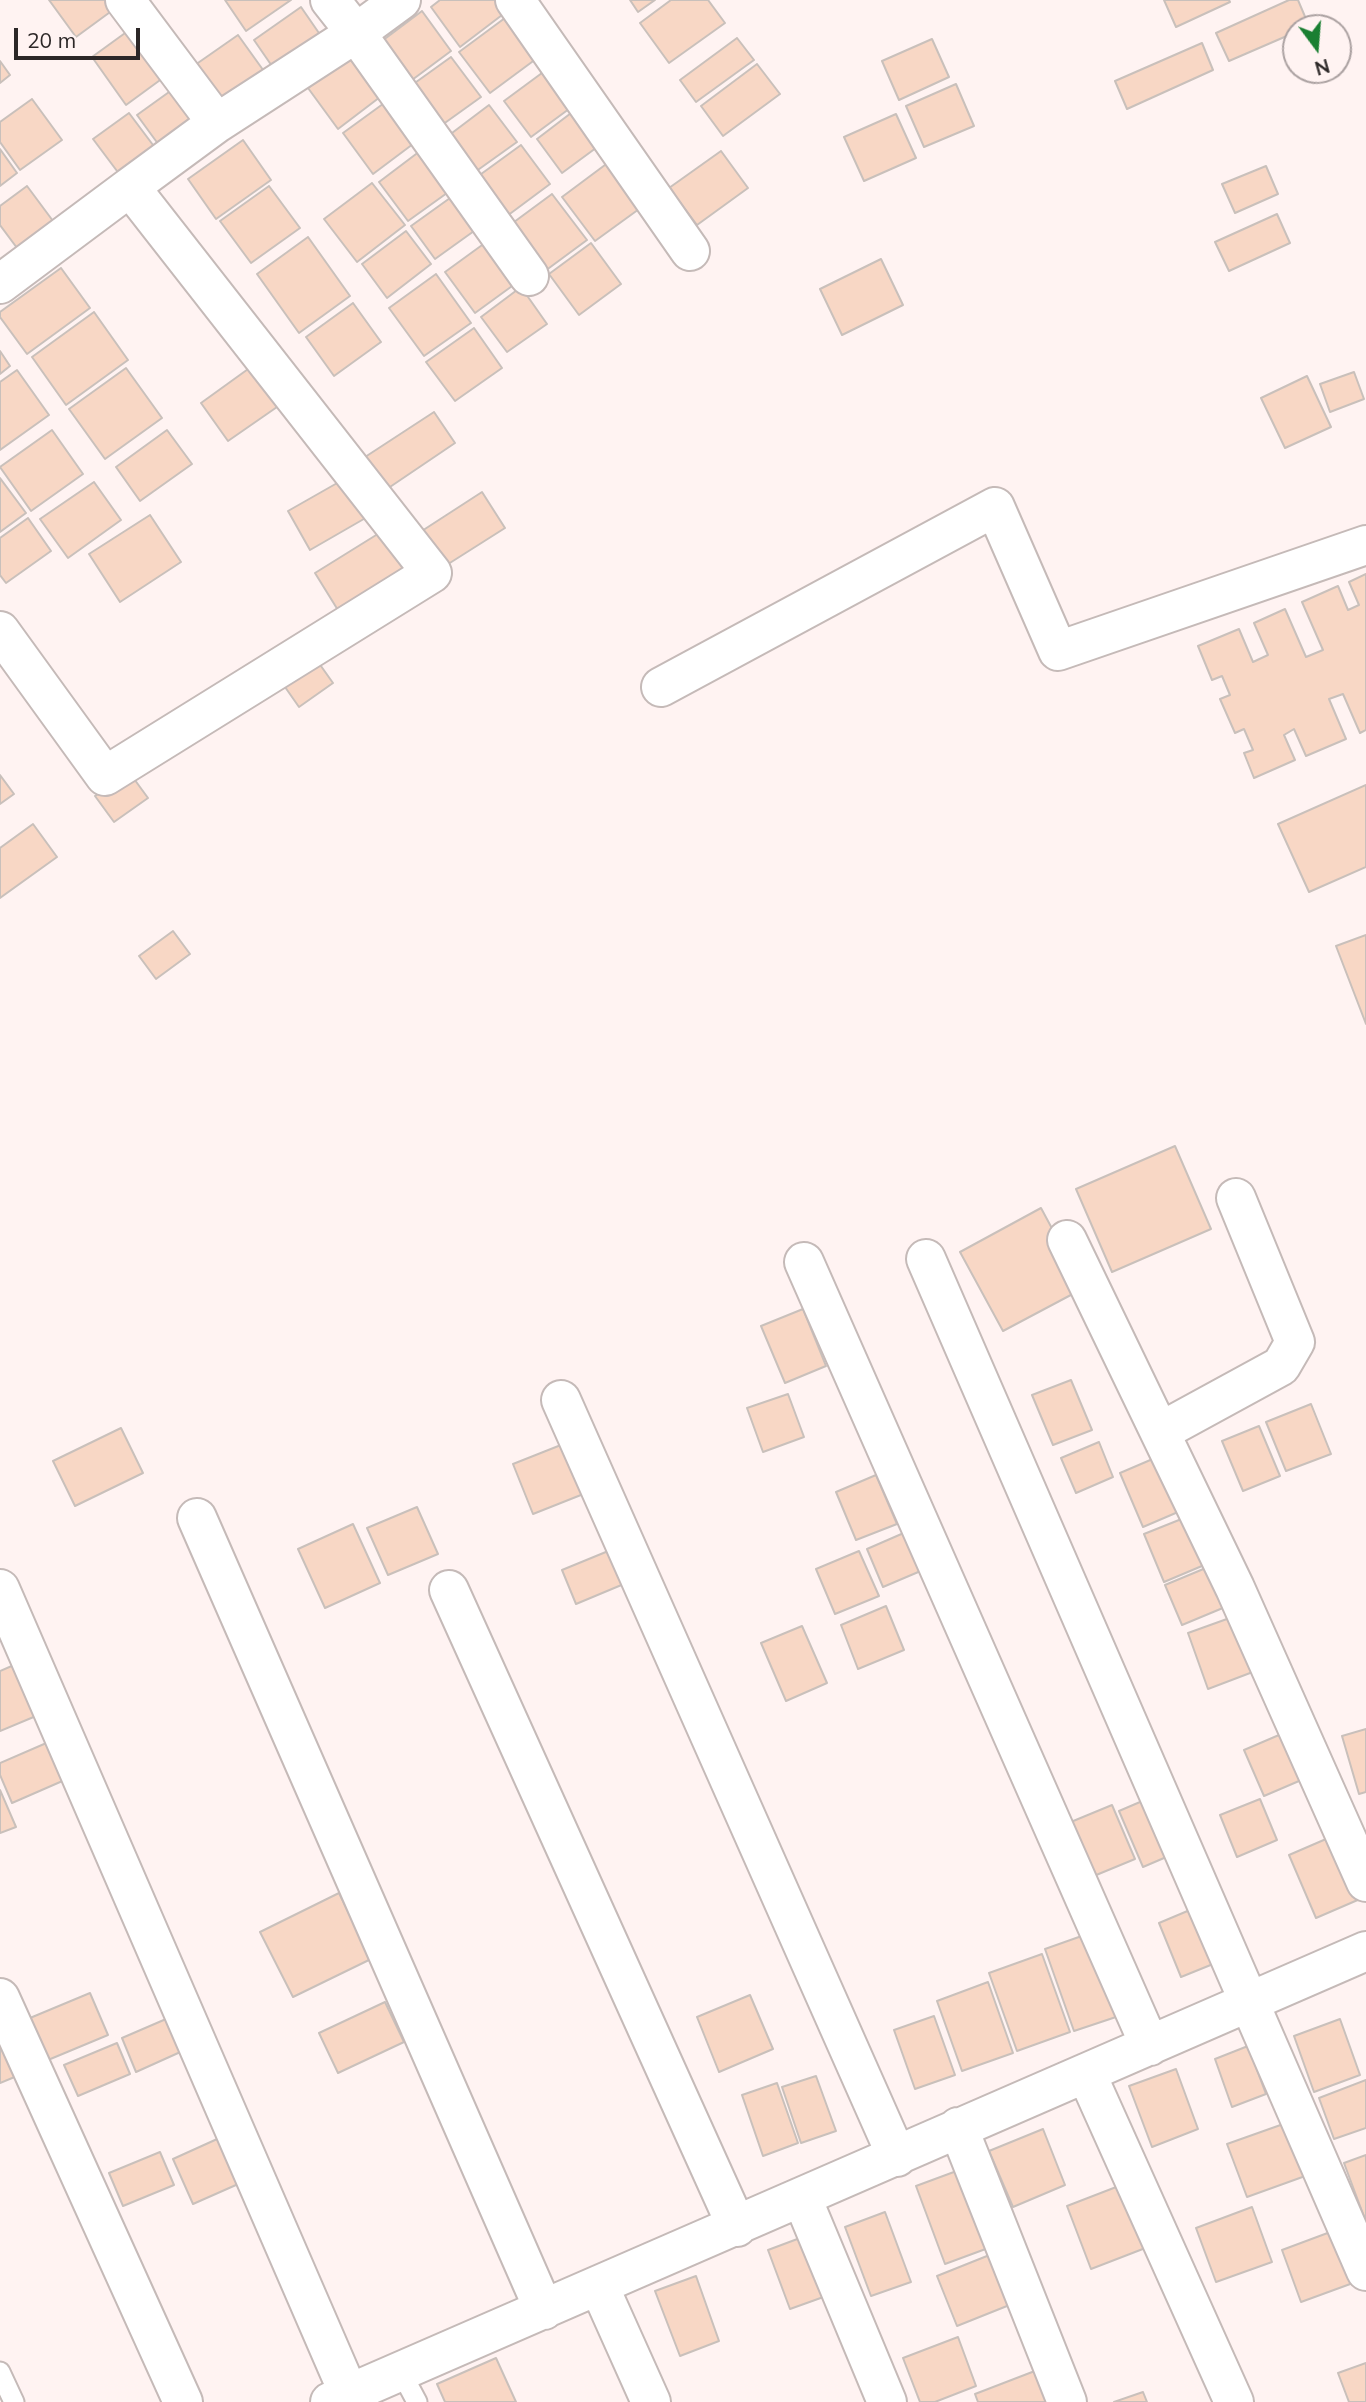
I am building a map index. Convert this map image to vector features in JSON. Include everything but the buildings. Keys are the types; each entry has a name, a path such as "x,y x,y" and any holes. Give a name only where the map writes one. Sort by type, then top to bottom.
{"street":[{"path":"125,0 217,123"},
{"path":"330,0 529,276"},
{"path":"0,284 217,123 356,33 401,0"},
{"path":"514,0 690,251"},
{"path":"0,631 105,776 432,573 130,187"},
{"path":"660,687 995,507 1058,651 1366,545"},
{"path":"1160,1432 1281,1366 1295,1342 1236,1198"},
{"path":"1067,1240 1236,1588 1366,1882"},
{"path":"926,1259 1366,2272"},
{"path":"804,1262 1150,2046"},
{"path":"561,1400 897,2157"},
{"path":"197,1518 544,2310"},
{"path":"0,1590 339,2398 409,2387 544,2310 1366,1951"},
{"path":"449,1590 737,2227"},
{"path":"0,1998 183,2402"},
{"path":"1087,2075 1234,2402"},
{"path":"958,2127 1068,2402"},
{"path":"802,2199 887,2402"},
{"path":"599,2286 651,2402"}],"lane":[{"path":"0,2372 14,2402"}]}
